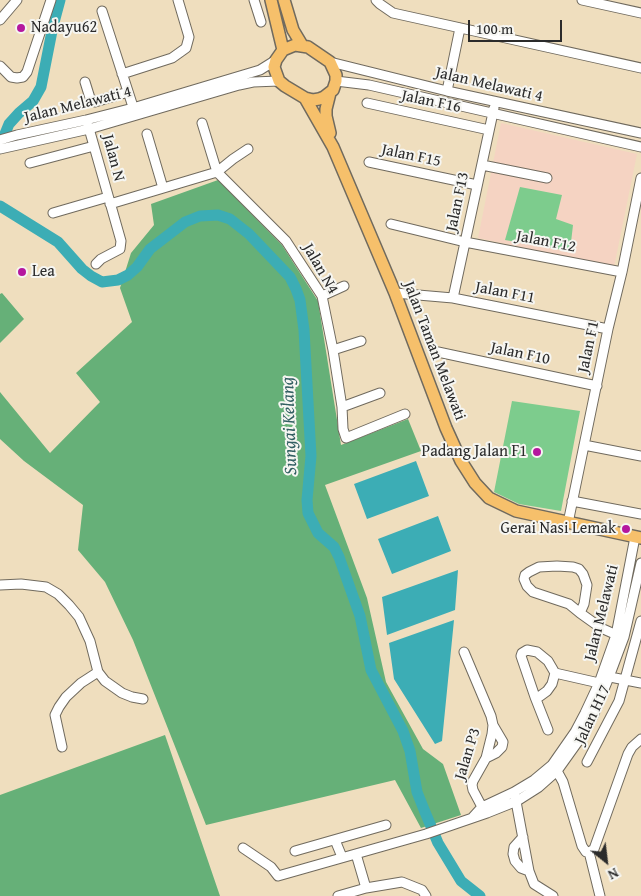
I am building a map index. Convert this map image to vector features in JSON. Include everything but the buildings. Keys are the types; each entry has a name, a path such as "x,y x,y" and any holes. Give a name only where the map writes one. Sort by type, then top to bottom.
{"main road":[{"path":"271,0 279,55"},
{"path":"284,0 293,30 302,45"},
{"path":"302,45 308,47 330,62 336,75 335,86 330,93 319,99 305,98 279,81 274,66 279,55 289,46 302,45"},
{"name":"Jalan Taman Melawati","path":"330,93 326,116 333,147"},
{"name":"Jalan Taman Melawati","path":"305,98 333,147 395,293 446,428 461,461 476,483 489,498 516,512 638,538"}],"street":[{"path":"0,20 17,0"},
{"path":"0,66 11,77 23,77 27,72 51,0"},
{"path":"122,74 172,58 186,48 189,37 178,0"},
{"path":"254,0 261,22"},
{"path":"376,0 393,13 641,68"},
{"path":"582,0 641,13"},
{"path":"102,11 134,112"},
{"path":"447,91 460,28"},
{"name":"Jalan Melawati 4","path":"134,112 260,70 279,55"},
{"name":"Jalan Melawati 4","path":"330,62 495,102 641,133"},
{"name":"Jalan Melawati 4","path":"0,140 18,140 87,125 253,82 279,81"},
{"path":"85,82 90,98 95,102 128,92"},
{"name":"Jalan Melawati 4","path":"336,82 369,85 641,147"},
{"name":"Jalan F13","path":"453,298 495,102"},
{"name":"Jalan F16","path":"367,103 489,130"},
{"path":"202,123 218,172"},
{"name":"Jalan N","path":"87,125 120,241 120,249 101,259 96,264"},
{"path":"148,134 163,188"},
{"name":"Jalan Melawati 4","path":"0,149 18,140"},
{"path":"30,163 94,146"},
{"path":"53,213 163,188 218,172 232,159 248,149"},
{"name":"Jalan F15","path":"369,162 477,185"},
{"path":"482,165 547,178"},
{"name":"Jalan N4","path":"218,172 286,241 322,296 333,350 342,407 343,429 346,438 405,414"},
{"name":"Jalan F1","path":"568,523 608,329 637,219 641,178"},
{"name":"Jalan F12","path":"390,224 465,242 622,272"},
{"path":"322,296 344,286"},
{"name":"Jalan F11","path":"395,293 453,298 608,329"},
{"path":"333,350 362,341"},
{"name":"Jalan F10","path":"438,352 597,386"},
{"path":"342,407 380,393"},
{"path":"584,445 641,456"},
{"path":"572,501 641,514"},
{"name":"Jalan Melawati","path":"620,636 638,538"},
{"name":"Jalan Melawati","path":"472,818 482,807 539,787 557,771 582,736 594,714 604,678 620,636 641,563"},
{"path":"580,613 584,604 587,585 584,574 579,569 556,566 540,567 525,575 524,579 527,586 533,592 568,604 580,613 602,628 620,636"},
{"path":"0,585 21,584 46,587 58,594 79,617 90,641 98,672 105,681 122,693 143,699"},
{"name":"Jalan H17","path":"587,762 619,701 641,621"},
{"path":"536,699 547,691 552,684 555,673 548,661 536,652 527,650 522,652 521,656 536,699 548,730"},
{"name":"Jalan P3","path":"464,652 491,716 492,734 486,758 472,785 482,807"},
{"path":"62,747 55,715 59,706 81,683 98,672"},
{"path":"555,673 641,683"},
{"name":"Jalan Melawati","path":"243,848 271,867 278,876 426,834 472,818 515,796 552,764 586,713 604,678"},
{"path":"589,852 594,849 628,754 632,747 641,739"},
{"path":"557,771 563,782 582,846 586,852 589,852 600,896"},
{"path":"515,796 529,871 534,884 553,896"},
{"path":"294,851 386,825"},
{"path":"336,840 342,858"},
{"path":"356,854 366,888"},
{"path":"338,896 366,888 402,882 422,890 426,896"}],"shaded area":[{"path":"501,123 637,154 614,267 478,238"}],"green space":[{"path":"218,180 282,245 318,301 341,445 408,419 421,451 325,485 367,598 386,682 423,749 443,764 461,815 421,828 395,780 206,825 133,640 105,582 78,550 83,505 24,461 0,439 0,392 50,453 100,402 76,373 132,322 120,288 131,253 154,225 151,204"},
{"path":"520,187 562,195 556,219 573,225 570,251 505,240"},
{"path":"2,293 24,319 0,343 0,294"},
{"name":"Padang Jalan F1","path":"512,401 580,411 561,511 519,504 494,492"},
{"path":"165,735 220,896 0,896 0,795"}],"water":[{"path":"416,461 429,496 367,519 354,484"},
{"path":"438,516 451,551 392,574 378,539"},
{"path":"458,570 455,610 387,635 382,597"},
{"path":"454,620 442,741 435,744 394,679 389,643"}],"waterway":[{"name":"Sungai Kelang","path":"0,146 9,124 33,101 41,87 60,0"},
{"name":"Sungai Kelang","path":"0,206 58,242 82,269 102,282 118,280 128,275 137,267 150,249 185,222 200,216 218,215 230,219 249,234 290,277 300,300 304,330 311,456 307,500 308,513 318,533 334,547 339,557 360,616 371,670 403,731 410,751 417,792 438,843 461,881 480,896"}],"place":[{"name":"Nadayu62","path":"21,28"},
{"name":"Lea","path":"22,272"},
{"name":"Padang Jalan F1","path":"537,452"},
{"name":"Gerai Nasi Lemak","path":"626,529"}]}
